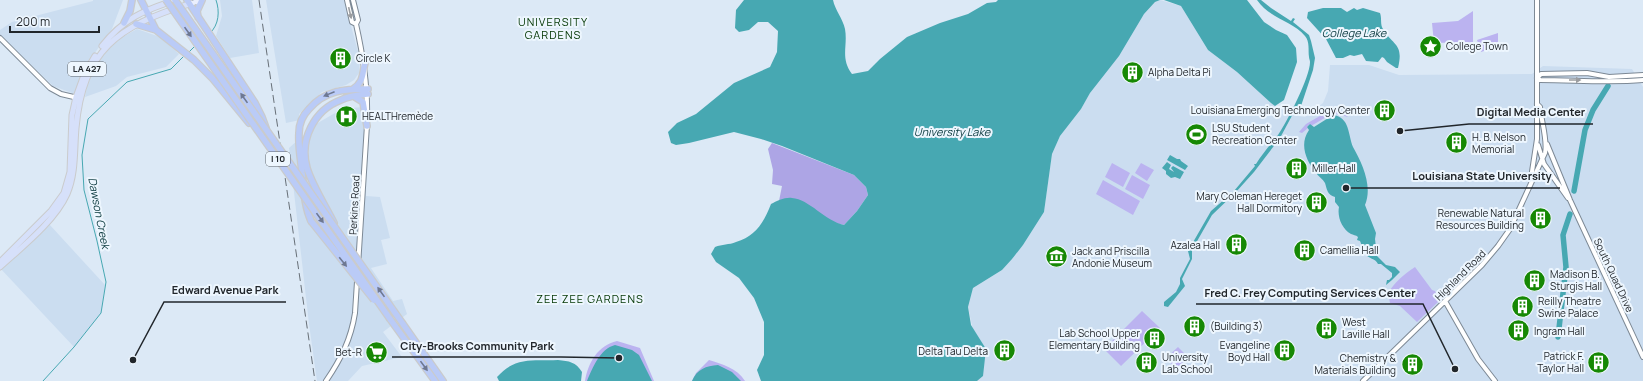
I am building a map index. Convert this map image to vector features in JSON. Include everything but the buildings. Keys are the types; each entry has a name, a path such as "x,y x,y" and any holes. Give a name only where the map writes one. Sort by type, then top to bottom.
{"highway":[{"path":"124,22 130,11 132,0"},
{"path":"141,0 156,30 213,79 274,154"},
{"name":"I 10","path":"166,0 435,381"},
{"name":"I 10","path":"175,0 443,381"},
{"path":"198,17 197,11 202,0"},
{"path":"188,2 255,103 266,130"},
{"path":"136,24 156,30"},
{"path":"353,89 359,85 362,80 365,64"},
{"path":"368,92 353,89 332,92 322,97 307,111 301,122 299,146 307,209 311,221 370,296 390,318"},
{"path":"340,234 308,173 305,160 305,149 308,134 318,116 335,102 368,92"},
{"path":"353,96 357,97 363,102 367,126"}],"main road":[{"name":"LA 427","path":"0,267 53,216 67,194 73,172 78,98 82,80 92,60 108,39 124,22 146,10 175,0"},
{"name":"LA 427","path":"0,262 47,216 64,193 70,172 72,116 90,71 103,50 119,34 136,24 188,2 202,0"}],"street":[{"name":"Perkins Road","path":"347,0 352,22 356,24"},
{"name":"Perkins Road","path":"326,381 346,348 356,309 368,92 365,64 356,24 358,20 353,0"},
{"name":"Highland Road","path":"1531,182 1537,143 1537,0"},
{"path":"0,38 50,88 61,94 78,98"},
{"path":"1643,75 1609,77 1587,73 1573,73 1541,74 1537,78 1540,80 1586,80 1598,82 1643,80"},
{"name":"Highland Road","path":"1363,381 1489,257 1501,242 1519,212 1531,182 1542,161 1546,148 1540,106 1537,104"},
{"name":"South Quad Drive","path":"1546,142 1570,200 1643,357"},
{"name":"South Quad Drive","path":"1537,143 1542,161 1570,200"},
{"path":"1445,301 1478,359 1494,381"}],"shaded area":[{"path":"93,0 123,0 112,29 84,68 75,94 53,86 0,35 0,30 12,22"},
{"path":"220,0 252,0 259,53 230,58 216,36 222,16"},
{"path":"266,0 344,0 360,59 359,73 354,80 346,85 322,92 299,114 300,120 286,123"},
{"path":"1160,0 1181,6 1208,50 1237,72 1271,103 1292,115 1305,117 1323,103 1328,91 1330,65 1369,65 1399,75 1532,74 1543,66 1632,69 1643,87 1643,381 977,381 983,376 968,307 973,288 1002,270 1023,245 1044,212 1052,154 1060,136 1081,109 1090,93 1144,14 1155,2"},
{"path":"1473,11 1473,42 1434,43 1432,23 1458,21"},
{"path":"137,29 160,37 179,54 166,67 127,77 116,86 85,97 88,81 101,57 119,39"},
{"path":"1498,33 1498,46 1481,52 1477,40"},
{"path":"363,107 366,196 380,197 390,238 381,240 387,264 371,268 393,301 402,299 407,314 383,332 402,357 362,366 348,381 317,381 289,148 316,124 342,109"},
{"path":"1332,109 1342,111 1348,117 1333,113 1311,126 1310,124 1302,133 1299,132 1306,124"},
{"path":"772,143 854,175 866,187 868,195 857,211 844,225 835,223 791,198 779,201 782,186 772,184 773,170 768,149"},
{"path":"1112,163 1130,173 1123,187 1105,177"},
{"path":"1141,163 1154,170 1147,181 1135,173"},
{"path":"1132,175 1150,185 1143,199 1125,189"},
{"path":"1103,180 1140,201 1133,215 1096,194"},
{"path":"49,224 105,285 101,313 74,347 0,268"},
{"path":"1415,267 1432,290 1435,291 1438,298 1438,302 1417,322 1400,306 1390,303 1388,293 1400,278"},
{"path":"1142,311 1160,328 1121,366 1104,349"},
{"path":"617,341 640,348 654,381 585,381 591,361 599,351 604,346"},
{"path":"1178,347 1188,357 1176,369 1166,358"},
{"path":"709,360 734,370 745,381 692,381 696,373"}],"water":[{"name":"University Lake","path":"744,0 833,0 845,29 845,57 848,68 852,74 868,71 907,37 940,23 968,14 987,3 996,2 998,0 1160,0 1155,2 1144,14 1119,56 1090,93 1081,109 1060,136 1052,154 1044,212 1023,245 1002,270 973,288 968,307 971,325 986,349 983,376 977,381 761,381 757,370 764,355 764,322 754,298 739,278 716,262 711,254 715,247 733,243 749,236 758,228 771,204 781,200 789,198 798,199 837,223 844,225 857,211 868,195 866,187 854,175 761,139 734,132 689,143 676,145 671,143 668,132 677,123 696,114 734,83 770,67 777,52 778,31 768,22 758,22 749,30 739,32 735,28 736,10"},
{"path":"1164,0 1247,0 1264,22 1287,35 1296,48 1297,62 1284,100 1275,106 1271,103 1237,72 1208,50 1181,6"},
{"path":"1257,0 1261,0 1291,21 1293,18 1295,19 1293,22 1309,35 1315,58 1313,70 1301,106 1295,110 1280,138 1254,172 1212,215 1192,250 1192,259 1182,279 1185,286 1168,307 1164,306 1164,302 1176,292 1180,284 1180,278 1190,259 1188,251 1211,211 1234,191 1278,135 1292,110 1309,69 1310,62 1307,38 1294,27 1268,12"},
{"name":"College Lake","path":"1323,8 1341,8 1347,12 1354,8 1357,10 1363,8 1380,13 1382,27 1399,49 1400,54 1398,68 1387,62 1382,57 1378,62 1366,61 1362,54 1336,58 1326,39 1307,18 1308,12"},
{"path":"1333,115 1339,116 1343,119 1348,127 1353,147 1363,167 1368,190 1365,205 1376,233 1375,239 1377,256 1386,265 1395,267 1400,272 1386,285 1387,280 1392,277 1392,273 1381,264 1378,264 1367,256 1363,251 1360,241 1357,240 1358,237 1345,229 1341,222 1339,207 1335,202 1335,197 1329,193 1323,180 1312,168 1305,152 1304,141 1309,130 1307,127 1310,124 1314,127"},
{"path":"1170,155 1180,159 1188,166 1185,170 1167,160"},
{"path":"1167,162 1171,165 1169,169 1174,172 1171,168 1173,166 1184,172 1180,179 1175,177 1171,178 1166,174 1166,171 1162,168"},
{"path":"615,345 632,350 639,355 652,381 587,381 601,354 605,350"},
{"path":"558,360 575,364 582,372 581,381 499,381 497,377 511,366 525,361"},
{"path":"718,365 732,372 741,381 692,381 696,374 702,369"}],"waterway":[{"name":"Dawson Creek","path":"210,33 213,30 218,18 216,0"},
{"name":"Dawson Creek","path":"188,53 196,45"},
{"name":"Dawson Creek","path":"43,381 74,347 101,313 106,282 84,190 82,155 88,119 127,82 171,69 184,56"},
{"path":"1574,191 1585,130 1593,110 1608,86"},
{"path":"1558,337 1566,267 1563,235 1570,214"}],"railway":[{"path":"259,0 315,381"}],"place":[{"name":"College Town","path":"1430,46"},
{"name":"Circle K","path":"340,58"},
{"name":"Alpha Delta Pi","path":"1133,72"},
{"name":"Louisiana Emerging Technology Center","path":"1385,110"},
{"name":"HEALTHremède","path":"346,116"},
{"name":"Digital Media Center","path":"1400,131"},
{"name":"LSU Student Recreation Center","path":"1196,134"},
{"name":"H. B. Nelson Memorial","path":"1456,143"},
{"name":"Miller Hall","path":"1297,168"},
{"name":"Louisiana State University","path":"1346,188"},
{"name":"Mary Coleman Hereget Hall Dormitory","path":"1317,202"},
{"name":"Renewable Natural Resources Building","path":"1540,219"},
{"name":"Azalea Hall","path":"1236,245"},
{"name":"Camellia Hall","path":"1304,250"},
{"name":"Jack and Priscilla Andonie Museum","path":"1057,257"},
{"name":"Madison B. Sturgis Hall","path":"1534,280"},
{"name":"Reilly Theatre Swine Palace","path":"1523,307"},
{"name":"(Building 3)","path":"1195,326"},
{"name":"West Laville Hall","path":"1326,328"},
{"name":"Ingram Hall","path":"1519,331"},
{"name":"Lab School Upper Elementary Building","path":"1155,339"},
{"name":"Delta Tau Delta","path":"1004,351"},
{"name":"Evangeline Boyd Hall","path":"1285,351"},
{"name":"Bet-R","path":"377,352"},
{"name":"City-Brooks Community Park","path":"619,358"},
{"name":"Edward Avenue Park","path":"133,360"},
{"name":"Patrick F. Taylor Hall","path":"1599,362"},
{"name":"University Lab School","path":"1146,363"},
{"name":"Chemistry & Materials Building","path":"1412,364"},
{"name":"Fred C. Frey Computing Services Center","path":"1455,369"}],"district":[{"name":"UNIVERSITY GARDENS","path":"553,28"},
{"name":"ZEE ZEE GARDENS","path":"590,299"}]}
